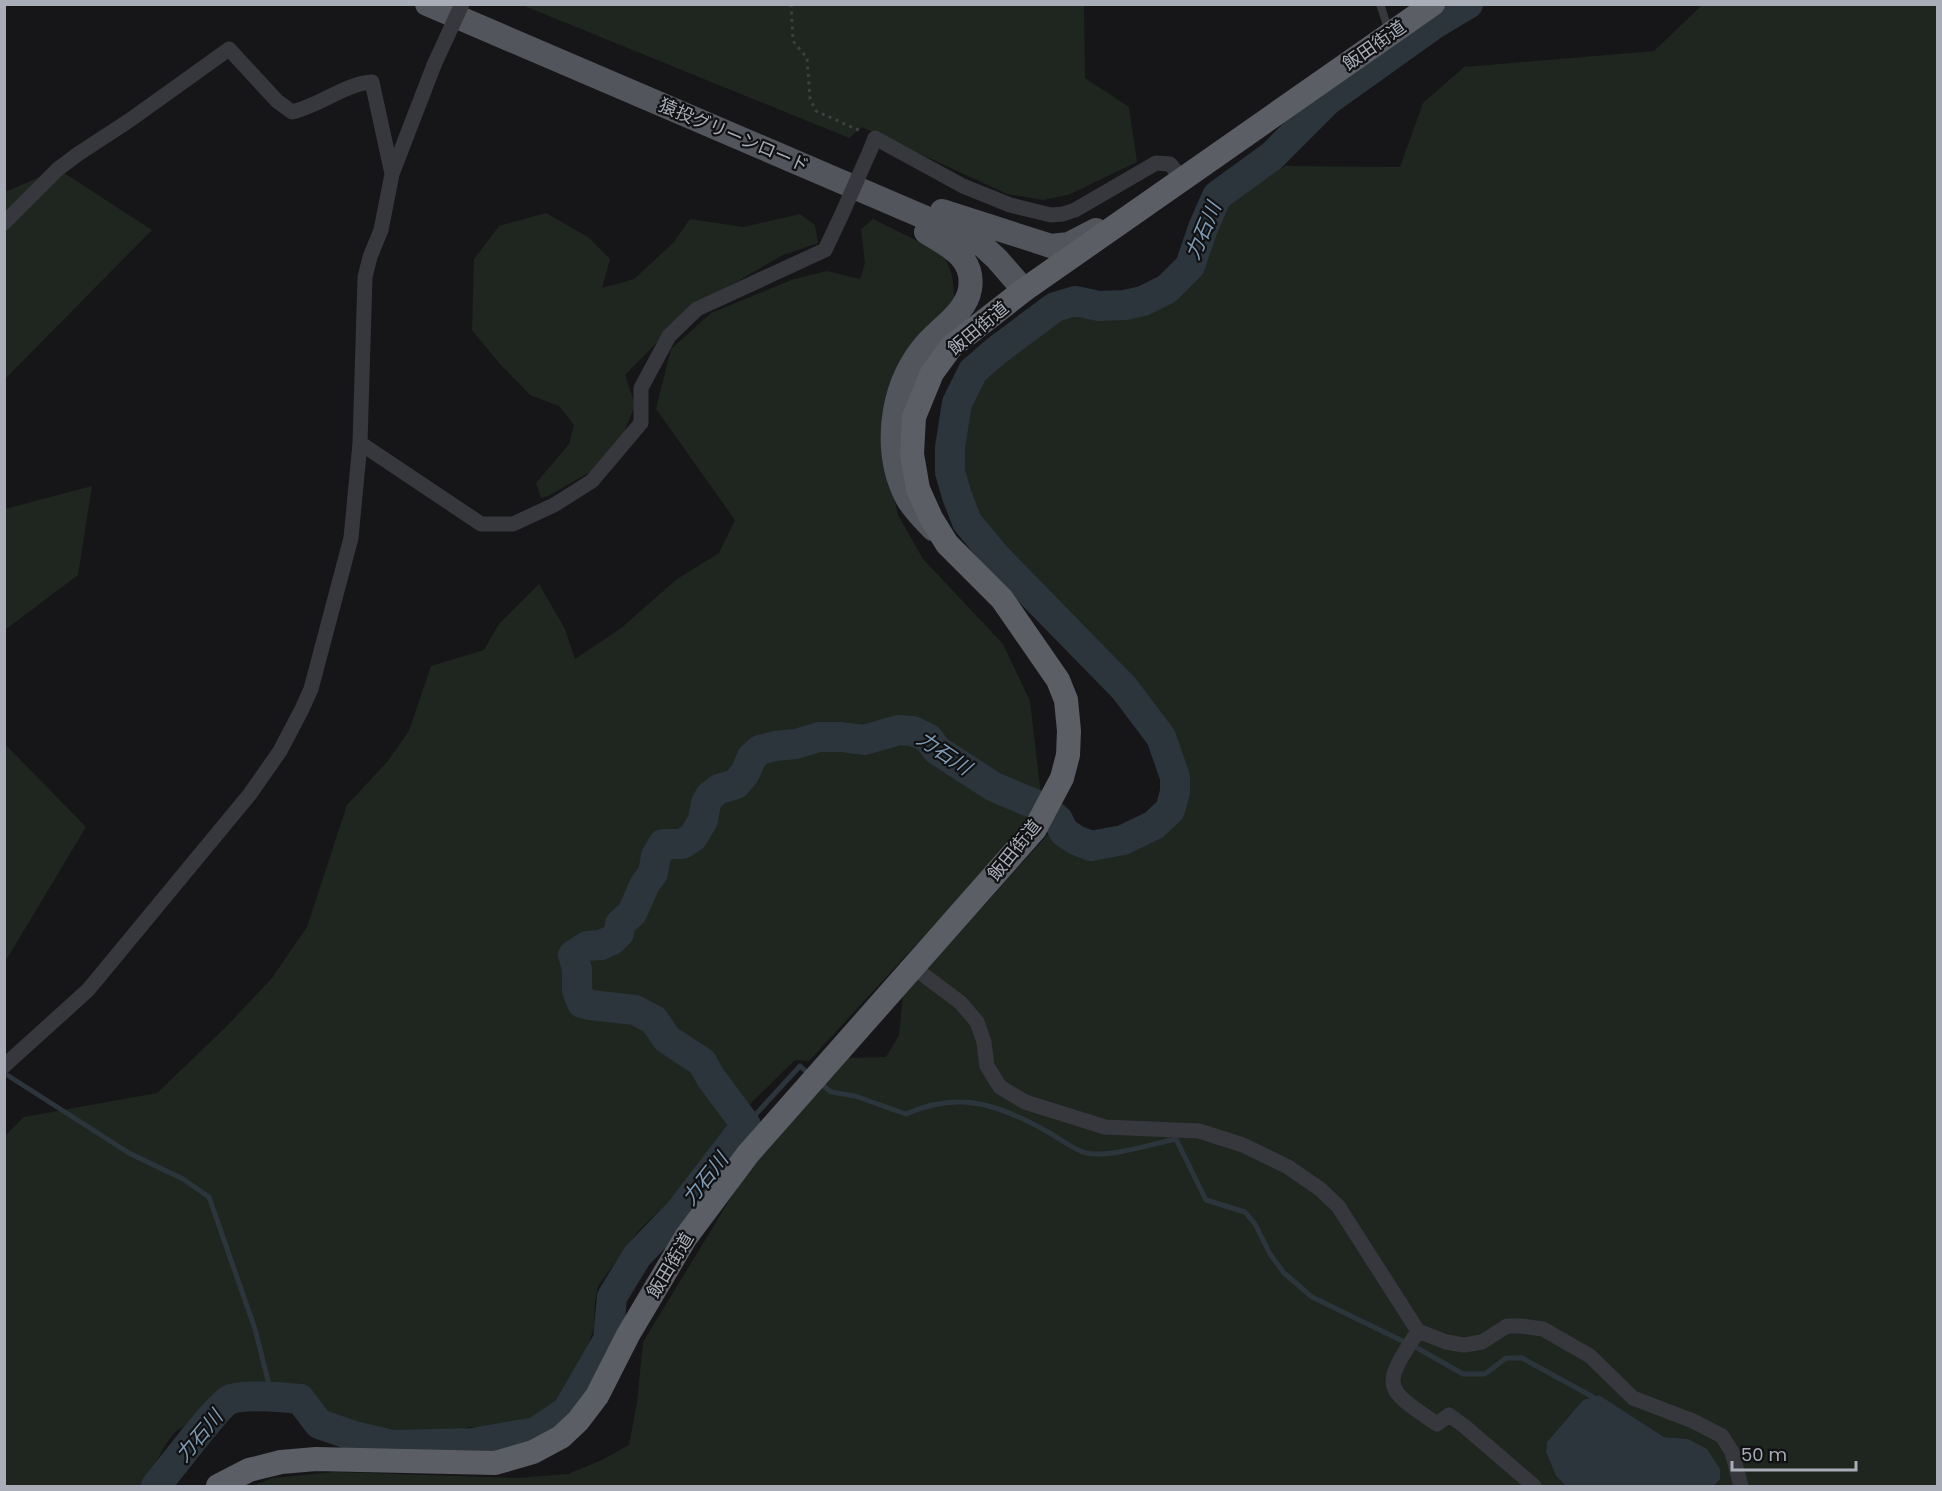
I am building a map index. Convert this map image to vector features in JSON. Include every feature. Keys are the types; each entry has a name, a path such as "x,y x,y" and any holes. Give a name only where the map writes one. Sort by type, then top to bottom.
{"highway":[{"name":"飯田街道","path":"218,1486 249,1470 281,1462 304,1460 495,1463 533,1452 561,1437 578,1421 597,1396 628,1335 686,1237 748,1154 1035,829 1062,778 1068,755 1070,731 1066,700 1052,670 1002,599 947,544 931,518 918,489 912,454 914,417 932,374 951,347 1024,290 1433,4"}],"main road":[{"name":"猿投グリーンロード","path":"427,4 968,237 998,259 1024,290"},
{"path":"825,174 1051,246 1069,244 1145,205"},
{"path":"825,174 955,249 968,266 970,282 968,298 961,309 922,349 912,363 898,397 892,432 895,465 908,500 947,544"}],"street":[{"path":"4,1066 88,990 250,794 280,751 302,709 310,688 351,538 360,443 365,277 381,230 392,174 434,65 462,4"},
{"path":"4,223 58,169 229,49 277,101 292,111 308,108 362,83 372,82 392,174"},
{"path":"360,443 481,524 513,524 554,505 592,481 641,423 641,388 669,336 697,309 825,250 874,142 963,186 1010,205 1051,215 1075,210 1156,162 1170,164 1182,179"},
{"path":"913,967 961,1003 977,1022 984,1042 987,1066 1000,1087 1025,1102 1105,1126 1199,1131 1252,1149 1288,1167 1320,1189 1338,1206 1417,1333 1464,1345 1482,1342 1507,1326 1543,1329 1590,1356 1633,1398 1693,1421 1722,1436 1732,1452 1741,1486"},
{"path":"1417,1333 1395,1369 1394,1391 1403,1401 1437,1424 1449,1415 1534,1486"}],"lane":[{"path":"1380,4 1390,34"}],"path":[{"path":"791,4 793,41 807,58 810,99 816,111 874,142"}],"shaded area":[{"path":"522,5 1084,5 1085,78 1129,107 1137,162 1068,195 1043,200 1007,194 862,127 849,138"},
{"path":"1702,5 1937,5 1937,1486 1713,1486 1720,1480 1688,1439 1664,1437 1599,1395 1583,1400 1547,1442 1546,1452 1556,1476 1566,1486 252,1486 272,1478 335,1472 517,1478 568,1474 602,1460 629,1445 637,1402 643,1342 735,1191 773,1140 847,1058 886,1057 899,1035 903,996 1050,832 1086,848 1102,850 1160,832 1177,808 1181,778 1173,741 1132,687 1014,562 990,542 964,504 957,477 957,446 969,398 978,376 997,354 1032,327 1066,312 1136,314 1183,288 1204,253 1221,207 1285,166 1400,167 1423,103 1464,67 1654,51"},
{"path":"58,169 152,230 5,379 5,192"},
{"path":"546,213 588,237 610,259 602,288 634,279 673,243 690,219 743,227 800,214 815,225 818,243 783,255 691,308 625,375 635,405 624,433 590,472 541,498 536,483 569,444 574,425 559,406 530,395 499,363 472,330 474,259 499,226"},
{"path":"873,219 944,254 952,275 955,300 887,465 898,515 923,559 1003,644 1030,701 1041,795 1025,826 809,1061 795,1060 746,1108 733,1108 728,1117 723,1142 680,1191 640,1229 598,1286 594,1328 587,1348 566,1395 553,1412 532,1423 505,1430 470,1427 448,1433 421,1433 397,1439 326,1422 318,1415 311,1396 303,1392 237,1391 215,1399 206,1414 176,1431 165,1445 144,1486 5,1486 4,1137 24,1117 157,1093 226,1027 272,978 307,927 347,805 387,762 409,731 431,666 484,650 499,624 539,584 565,629 575,659 620,629 677,579 719,553 735,520 656,409 671,349 711,313 794,279 827,271 860,279 865,263 861,229"},
{"path":"92,486 78,575 5,630 5,509"},
{"path":"5,744 86,827 5,962"},
{"path":"1599,1395 1664,1437 1688,1439 1707,1449 1720,1469 1720,1480 1713,1486 1566,1486 1556,1476 1546,1452 1547,1442 1583,1400"}],"waterway":[{"name":"力石川","path":"156,1486 216,1412 231,1399 239,1397 266,1396 300,1399 319,1424 354,1436 393,1445 472,1443 536,1432 567,1411 608,1340 612,1297 637,1256 681,1210 746,1125 702,1062 667,1039 654,1020 635,1010 582,1003 577,990 577,969 573,955 587,946 601,945 612,940 619,933 620,924 632,913 645,884 653,873 656,856 663,844 682,844 693,837 703,820 706,803 710,796 719,789 736,784 745,773 752,757 760,750 796,744 819,737 864,740 899,730 913,731 928,738 937,750 994,787 1042,807 1058,820 1064,832 1091,846 1123,840 1154,825 1170,810 1175,792 1175,777 1161,737 1124,688 997,558 967,522 950,472 950,447 957,403 973,371 1055,307 1075,301 1099,306 1125,305 1143,301 1167,289 1190,266 1217,196 1272,156 1328,100 1433,25 1468,4"},
{"path":"746,1125 800,1066 810,1075"},
{"path":"4,1073 129,1153 183,1179 209,1197 255,1329 272,1396"},
{"path":"820,1083 831,1092 855,1096 906,1114 945,1103 963,1102 997,1108 1032,1123 1086,1153 1106,1154 1176,1139 1206,1200 1245,1212 1255,1224 1270,1254 1284,1273 1312,1297 1419,1349 1463,1374 1485,1374 1506,1358 1522,1358 1593,1397 1596,1402"}]}
